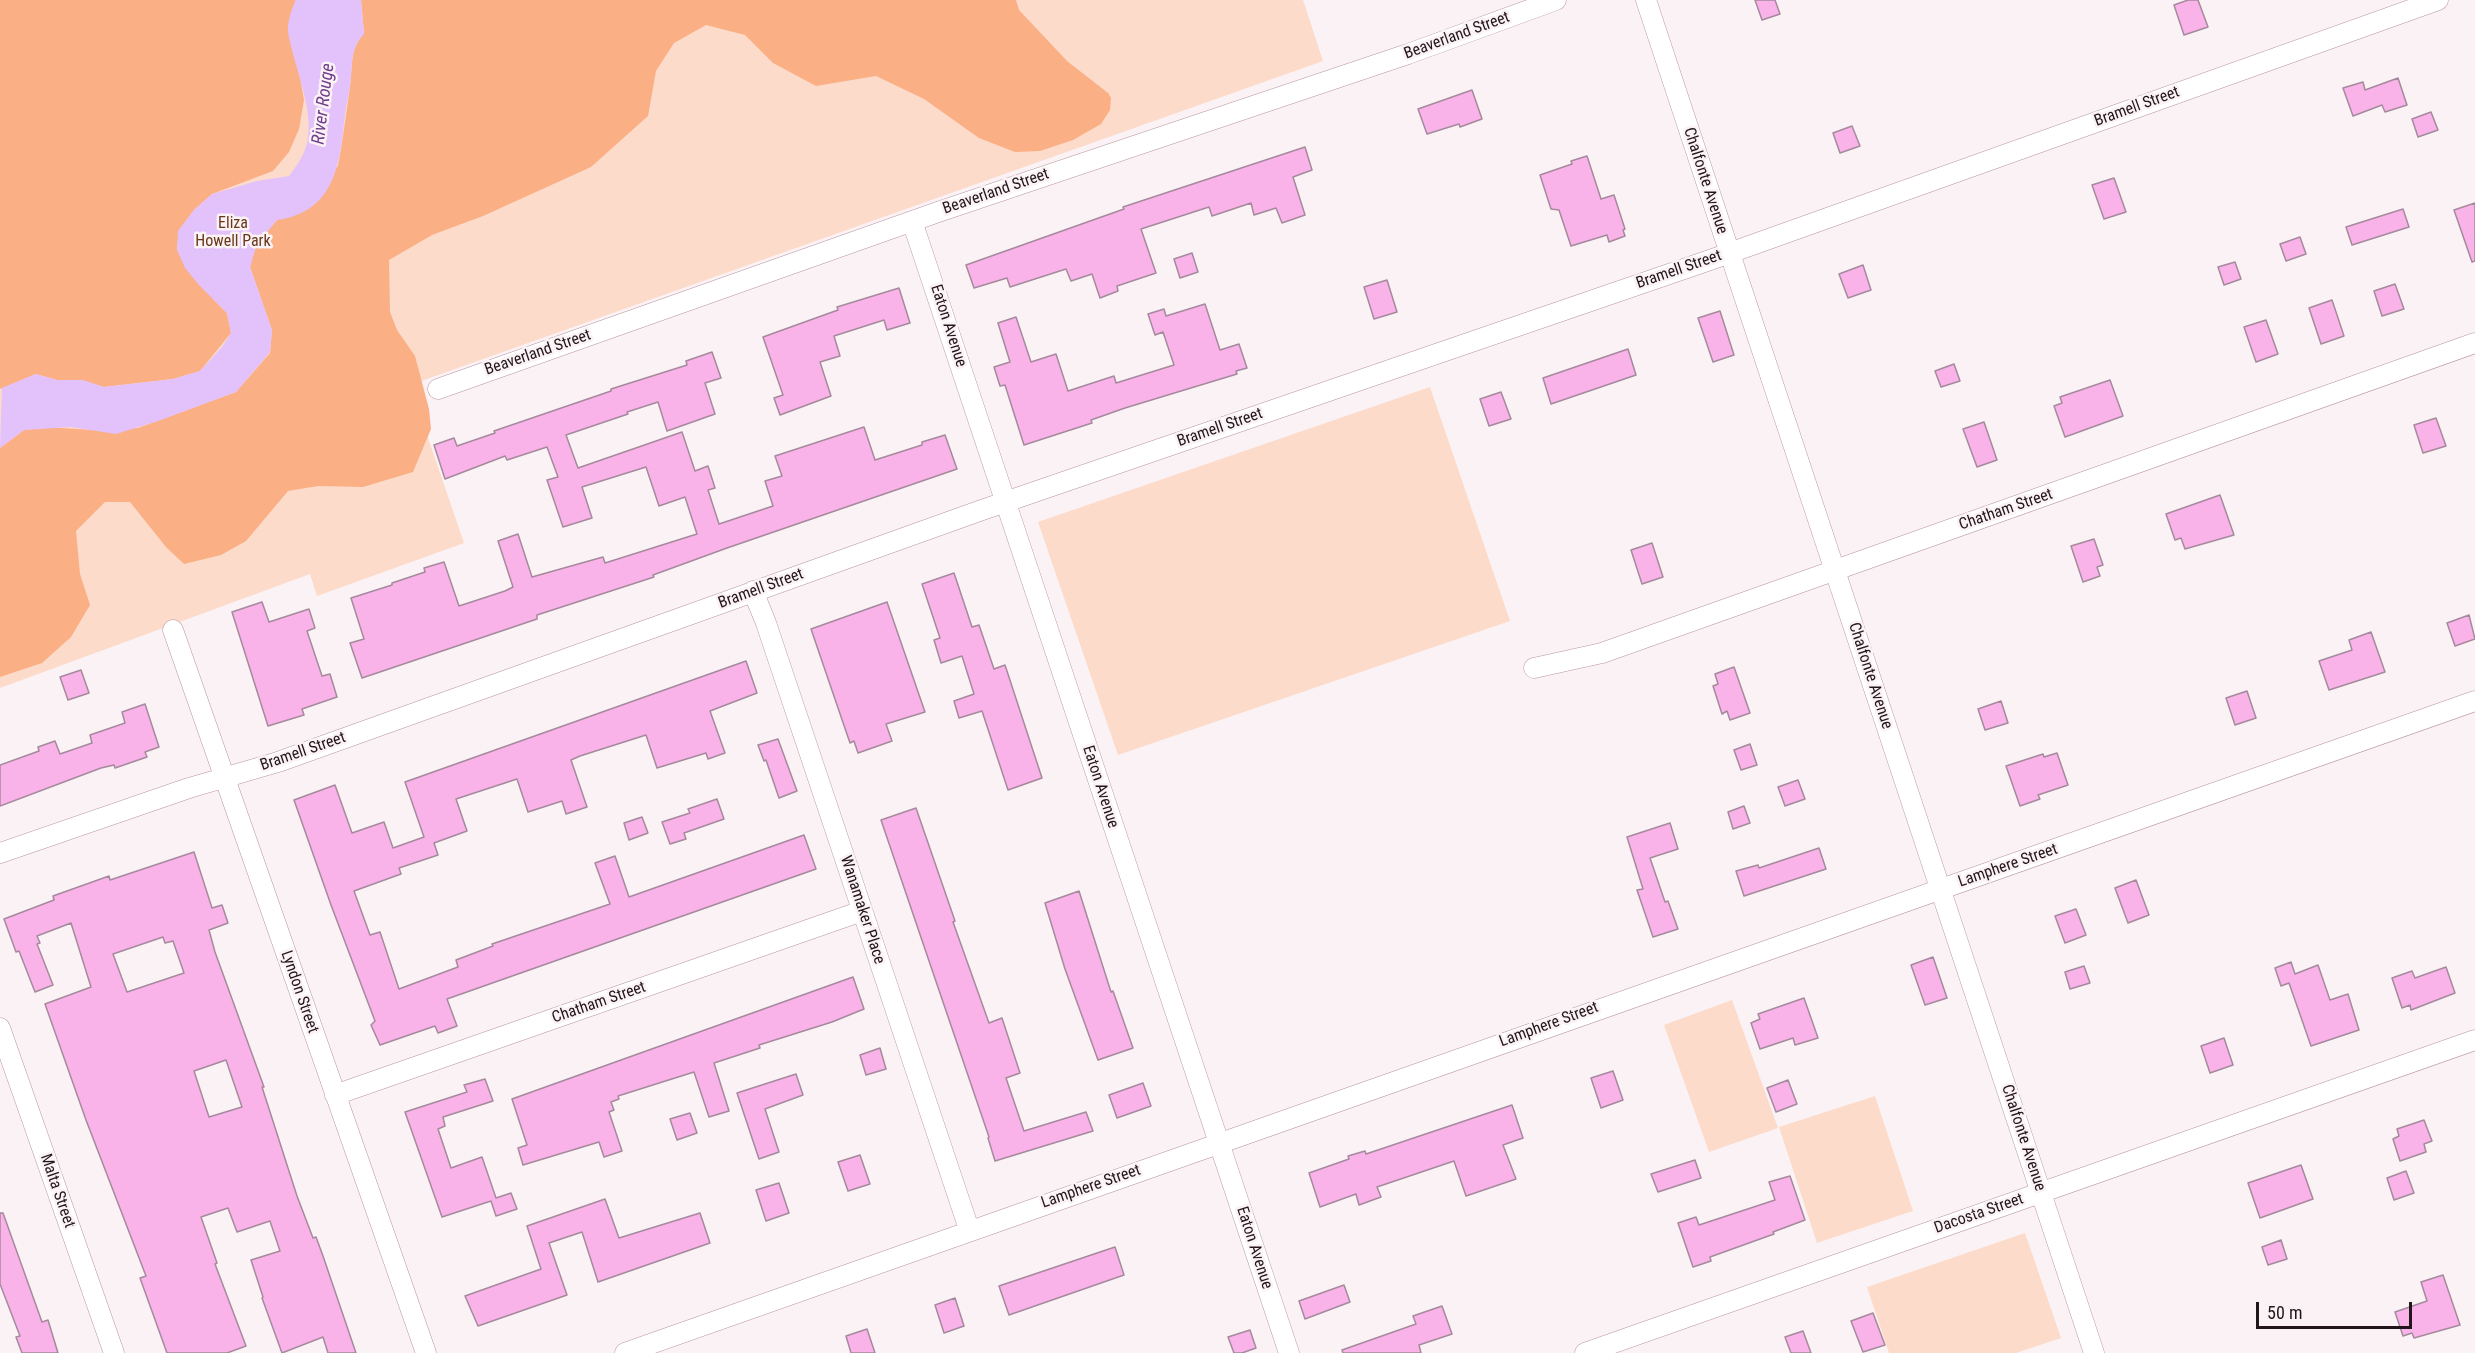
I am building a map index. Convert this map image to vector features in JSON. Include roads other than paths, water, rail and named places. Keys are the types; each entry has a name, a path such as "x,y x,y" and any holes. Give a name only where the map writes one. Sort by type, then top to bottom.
{"street":[{"name":"Beaverland Street","path":"438,389 912,221 1408,54 1556,0"},
{"name":"Chalfonte Avenue","path":"1646,0 2094,1353"},
{"name":"Bramell Street","path":"0,853 189,788 289,758 1005,502 1729,253 2438,0"},
{"name":"Eaton Avenue","path":"912,221 1289,1353"},
{"name":"Chatham Street","path":"1534,669 1602,653 2475,344"},
{"name":"Wanamaker Place","path":"753,591 766,623 969,1229"},
{"name":"Lyndon Street","path":"173,630 426,1353"},
{"name":"Lamphere Street","path":"625,1353 1649,989 1940,890 2475,701"},
{"name":"Chatham Street","path":"335,1095 862,911"},
{"name":"Malta Street","path":"0,1029 114,1353"},
{"name":"Dacosta Street","path":"1585,1353 2475,1040"}],"water":[{"name":"River Rouge","path":"296,0 361,0 364,34 352,58 341,150 331,182 323,196 312,207 297,215 277,220 257,244 250,267 272,330 270,352 236,392 158,421 116,434 71,427 24,430 0,448 2,388 36,374 57,380 83,380 104,387 173,379 200,371 222,347 231,333 227,313 185,268 177,250 178,231 194,210 212,194 257,181 289,176 302,156 309,130 308,116 288,32 291,11"}],"park label":[{"name":"Eliza Howell Park","path":"233,233"}]}
